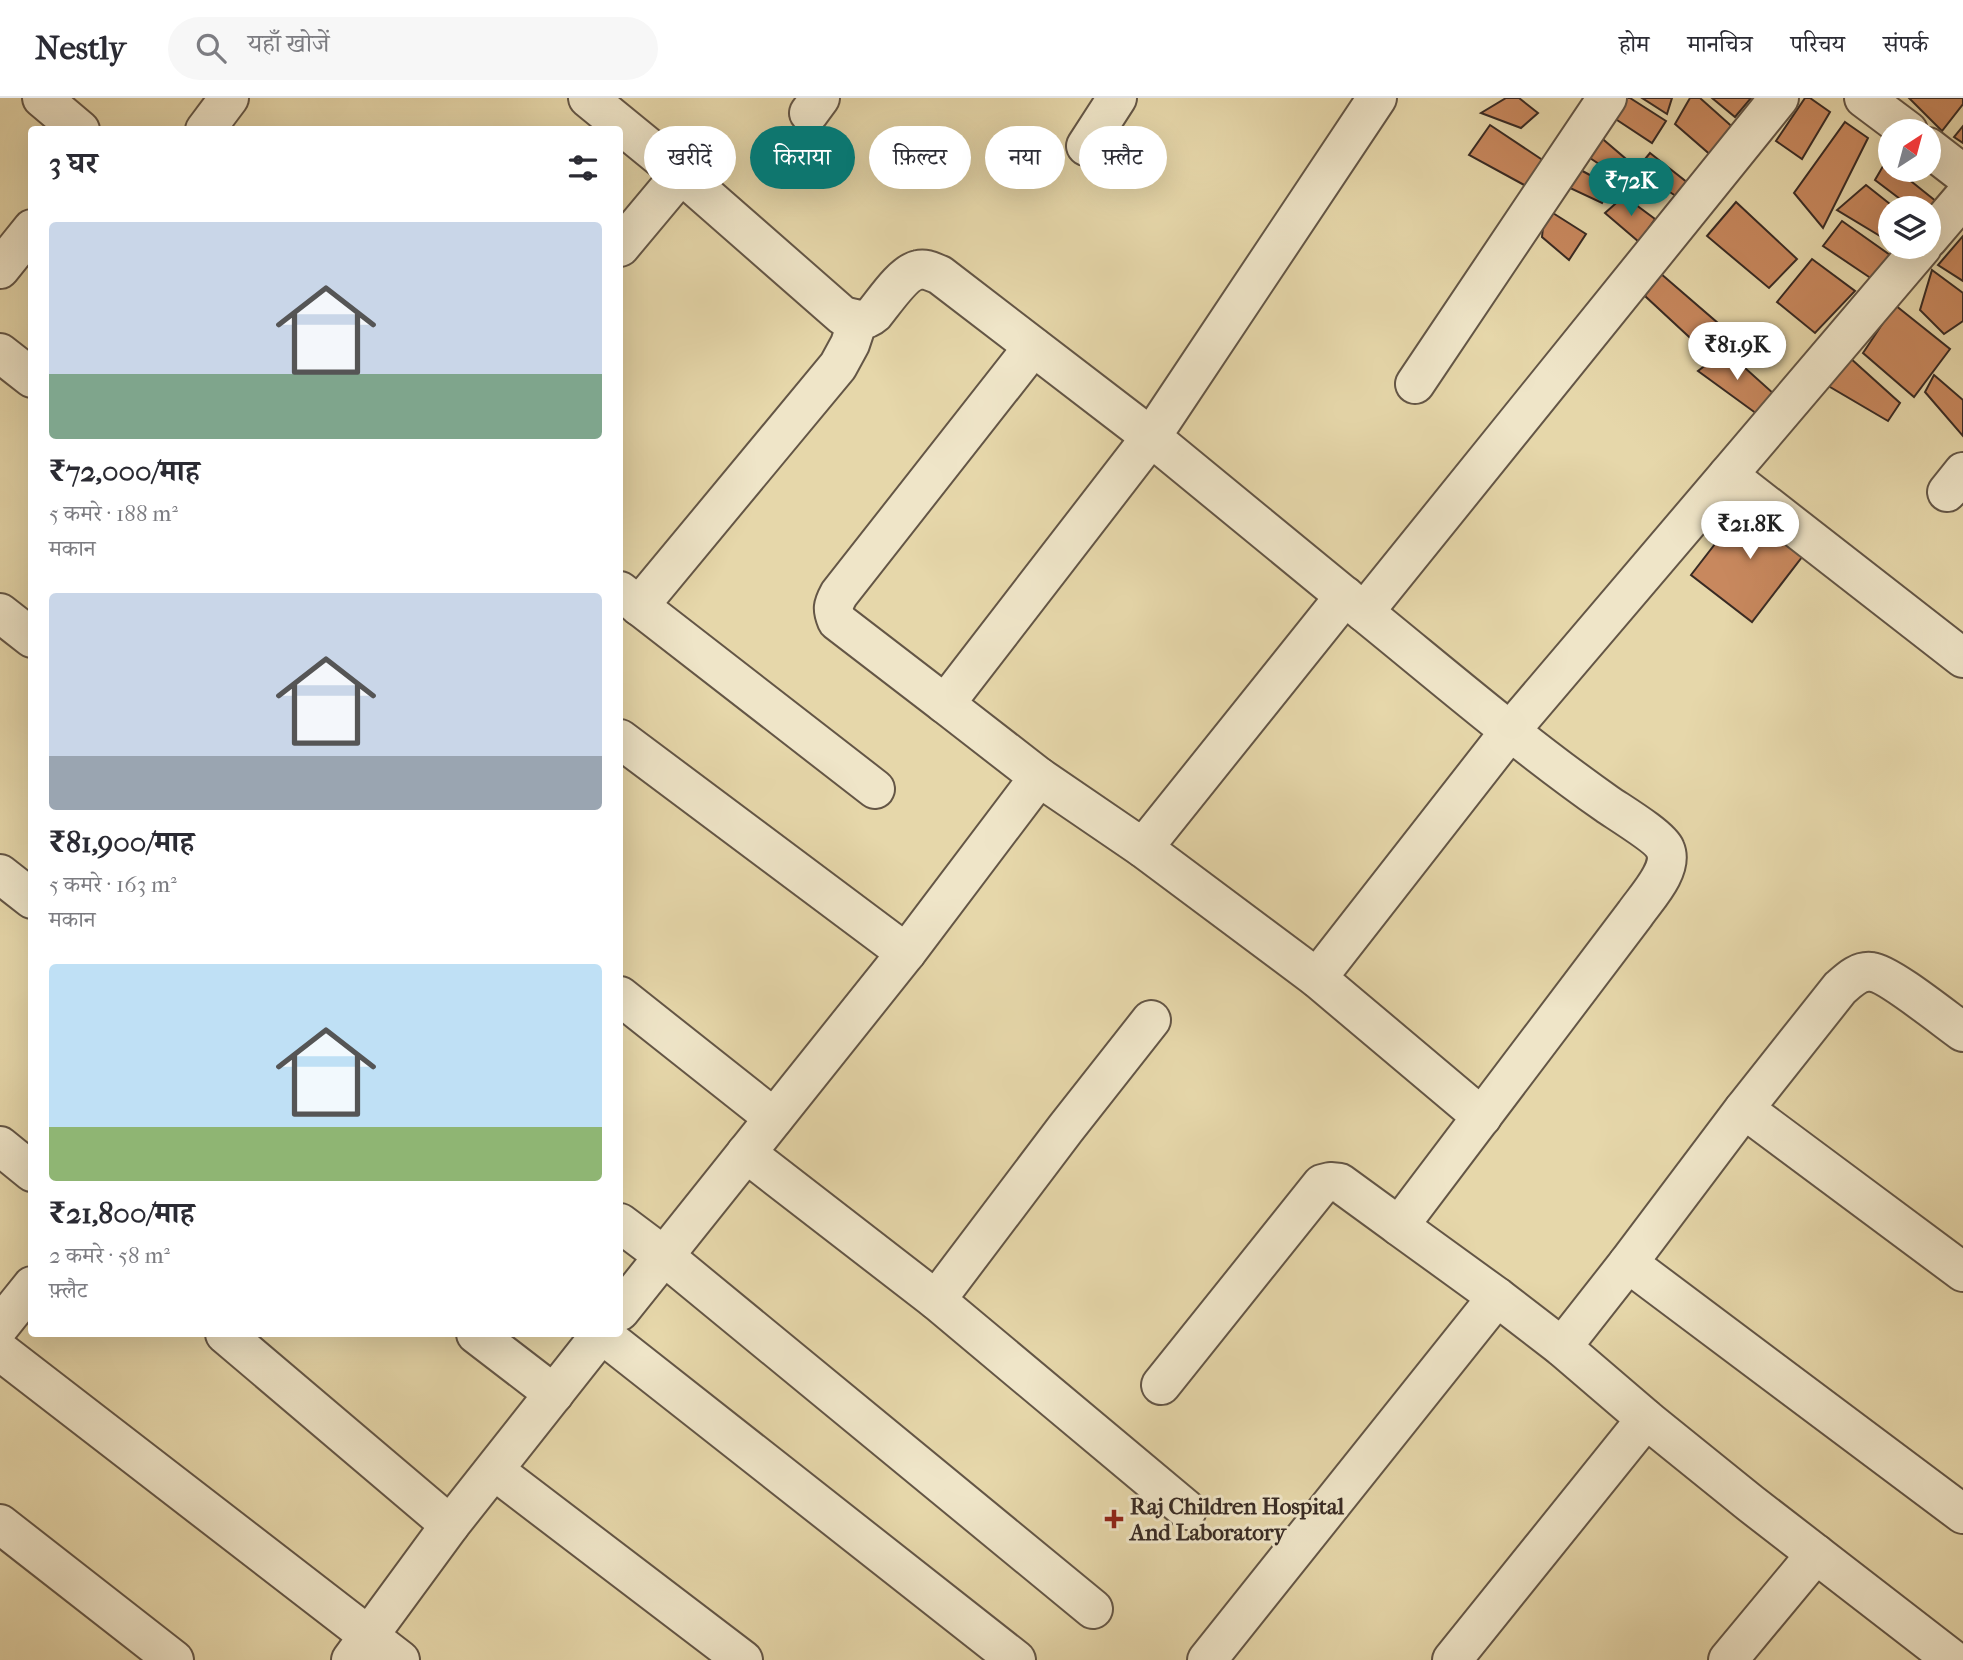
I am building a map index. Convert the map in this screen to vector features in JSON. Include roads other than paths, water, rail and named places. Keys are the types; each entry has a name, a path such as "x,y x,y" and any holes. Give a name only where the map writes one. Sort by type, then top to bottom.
{"street":[{"path":"43,98 75,126"},
{"path":"208,126 229,98"},
{"path":"588,98 622,126"},
{"path":"1099,126 1117,98"},
{"path":"944,704 1151,437 1377,98"},
{"path":"1415,384 1607,98"},
{"path":"1143,848 1354,604 1779,98"},
{"path":"1864,98 1892,119"},
{"path":"623,127 644,144"},
{"path":"1941,157 1963,174"},
{"path":"623,243 668,189"},
{"path":"698,189 843,316 867,320 908,273 928,270 940,275 1151,437 1510,731 1665,847 1668,859 1666,869 1635,914 1399,1226"},
{"path":"1941,224 1963,198"},
{"path":"0,269 28,234"},
{"path":"1317,978 1510,731 1912,259"},
{"path":"858,320 850,344 838,366 629,598 875,789"},
{"path":"1033,347 839,594 832,611 837,621 1039,776 1143,848 1317,978 1482,1117"},
{"path":"0,353 28,375"},
{"path":"1728,475 1963,659"},
{"path":"0,613 28,635"},
{"path":"623,741 906,953"},
{"path":"623,1307 906,953 1039,776"},
{"path":"0,874 28,896"},
{"path":"1562,1347 1744,1109 1840,988 1856,974 1872,971 1886,977 1963,1032"},
{"path":"623,998 774,1118"},
{"path":"936,1300 1151,1020"},
{"path":"1744,1109 1963,1272"},
{"path":"0,1146 28,1169"},
{"path":"746,1153 936,1300 1187,1510"},
{"path":"1161,1385 1322,1184 1340,1183 1562,1347 1646,1419 1953,1660"},
{"path":"623,1225 664,1256 1093,1609"},
{"path":"1628,1263 1963,1514"},
{"path":"0,1326 28,1291"},
{"path":"1207,1660 1497,1297"},
{"path":"229,1337 450,1525"},
{"path":"480,1337 554,1394"},
{"path":"359,1648 450,1525 599,1337"},
{"path":"605,1337 1016,1660"},
{"path":"0,1351 359,1648 400,1660"},
{"path":"1451,1660 1646,1419"},
{"path":"495,1471 743,1660"},
{"path":"0,1524 174,1660"},
{"path":"1728,1660 1816,1554"}],"place":[{"name":"Raj Children Hospital And Laboratory","path":"1114,1519"}]}
